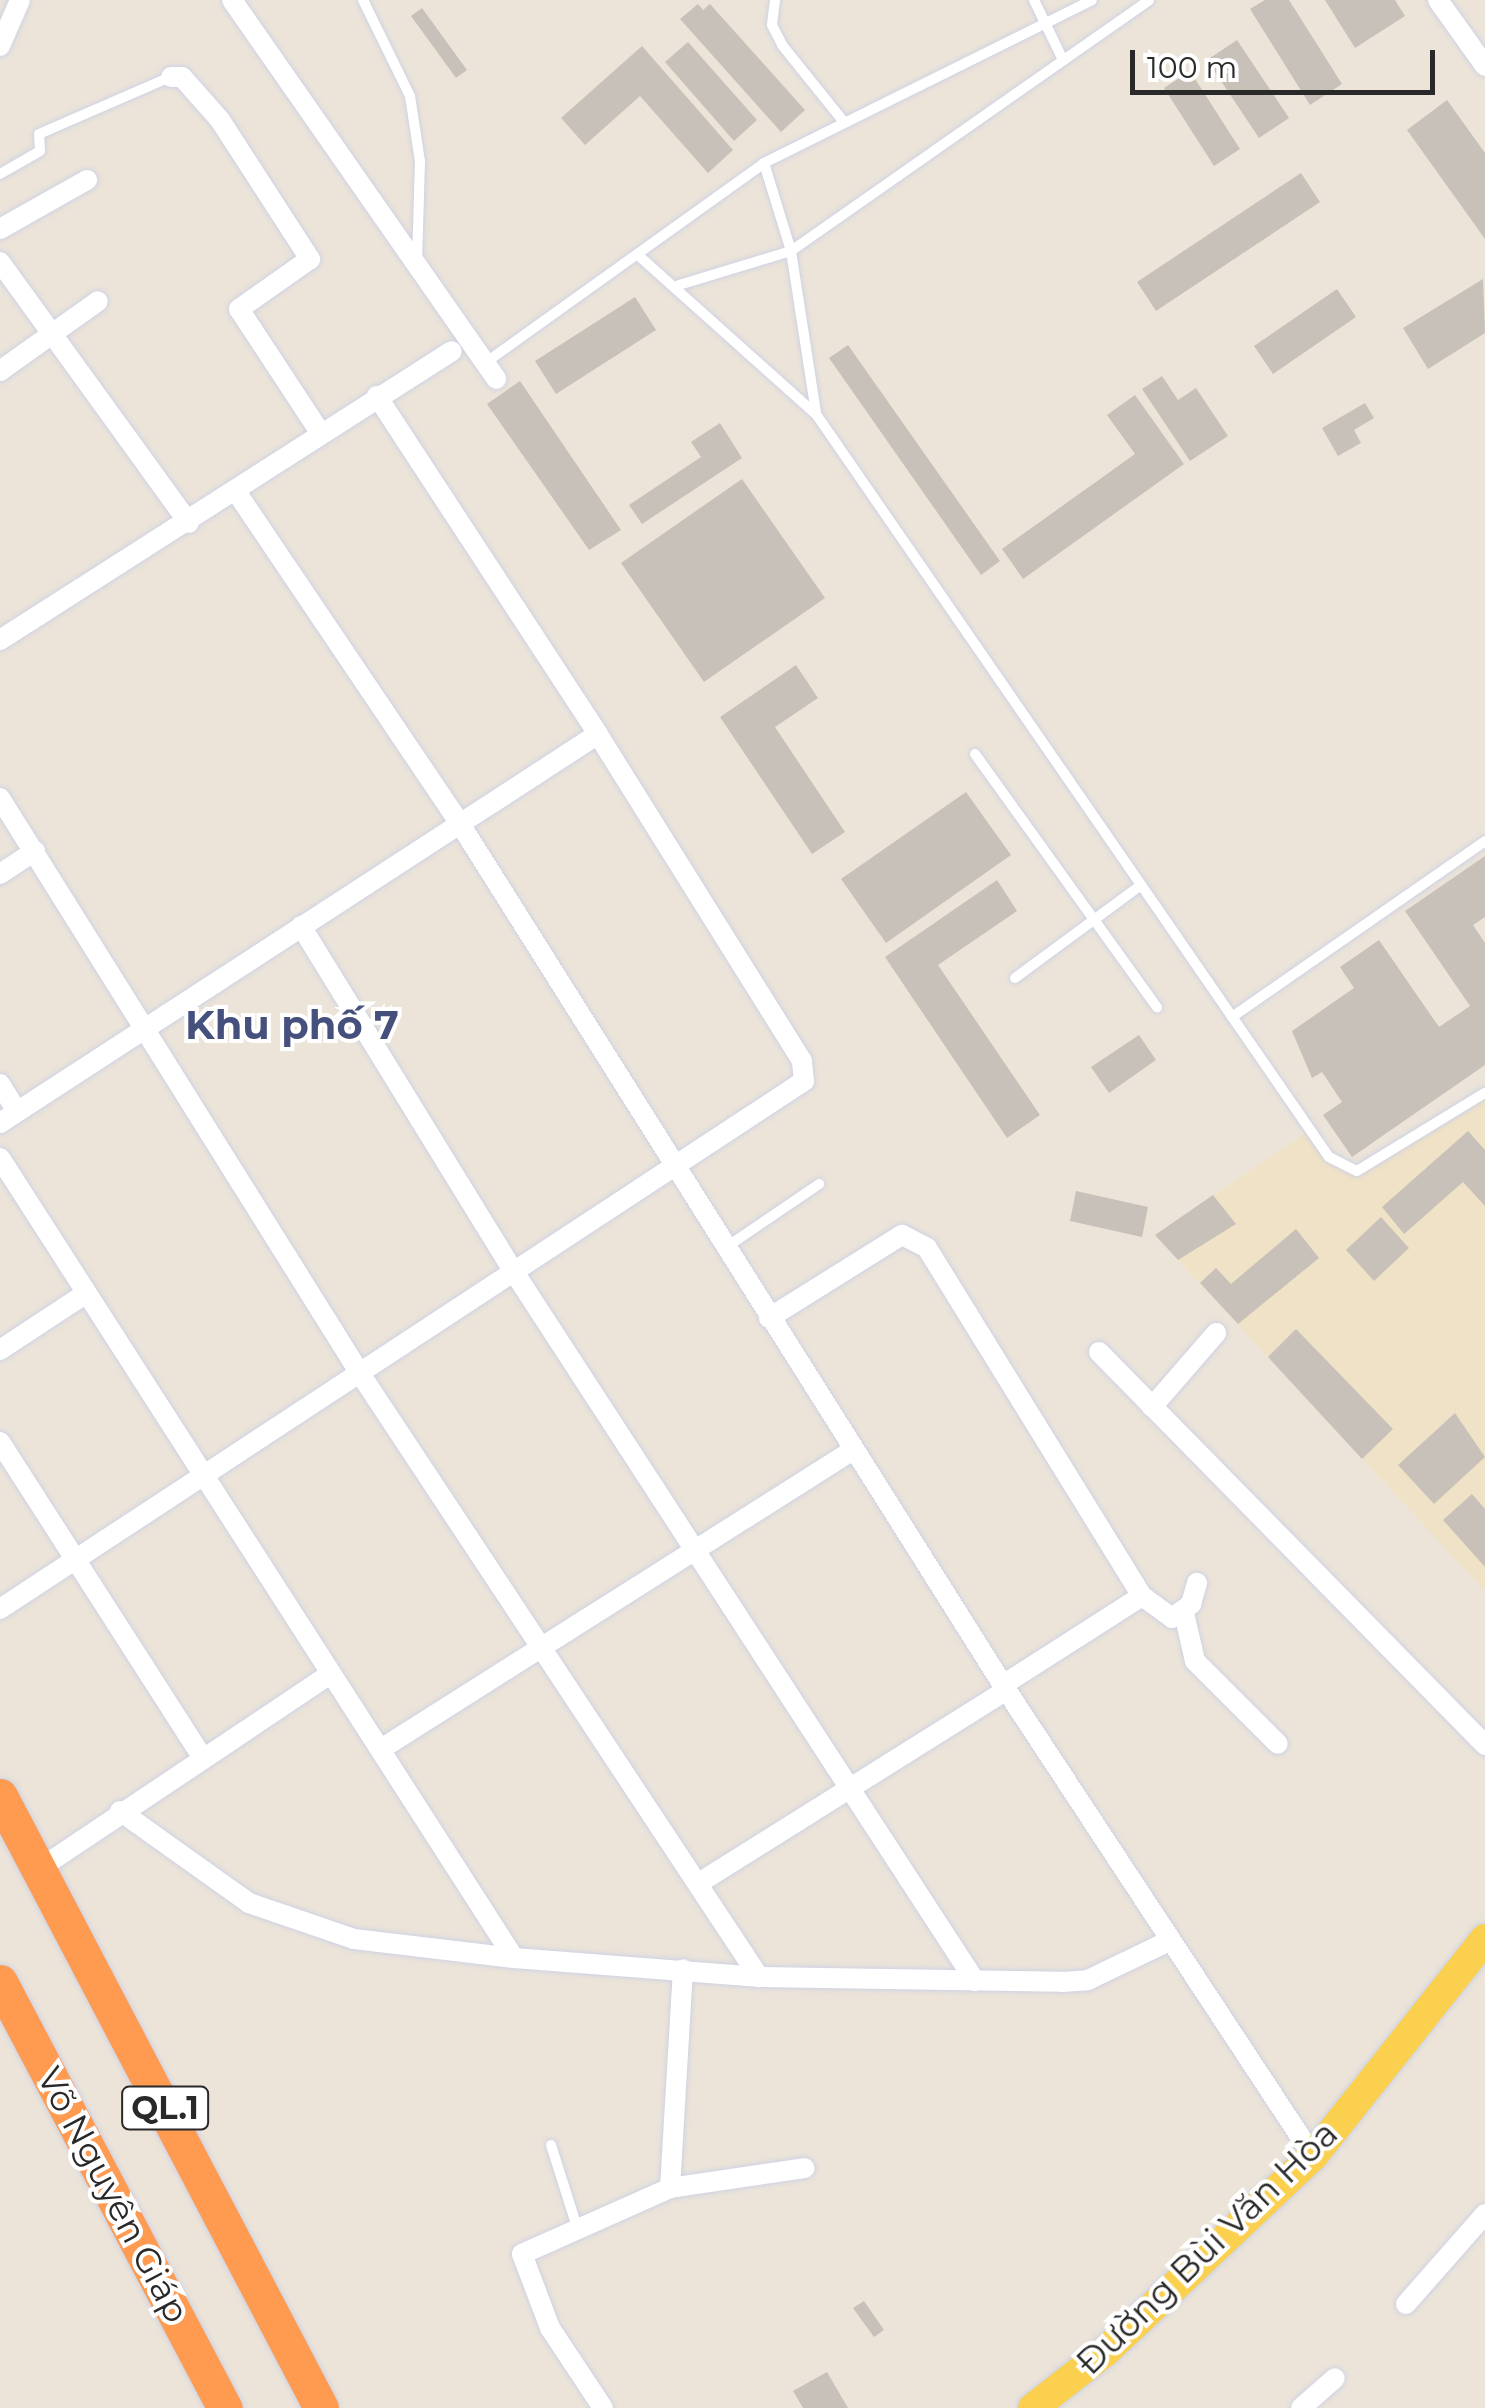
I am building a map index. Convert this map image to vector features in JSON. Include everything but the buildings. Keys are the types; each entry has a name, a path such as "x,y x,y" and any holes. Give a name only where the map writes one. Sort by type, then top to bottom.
{"highway":[{"name":"QL.1","path":"0,1796 321,2408"},
{"name":"Võ Nguyên Giáp","path":"0,1982 225,2408"}],"main road":[{"name":"Đường Bùi Văn Hòa","path":"1033,2408 1106,2351 1313,2156 1485,1938"}],"street":[{"path":"0,46 20,0"},
{"path":"232,0 491,371"},
{"path":"1438,0 1485,66"},
{"path":"171,76 182,77 220,120 310,259 238,309 320,431"},
{"path":"0,228 87,180"},
{"path":"0,262 189,523"},
{"path":"0,371 48,333 98,301"},
{"path":"0,640 189,523 320,431 452,351"},
{"path":"0,1609 794,1093 804,1081 802,1061 598,734 377,396"},
{"path":"236,492 462,827 1005,1688 1313,2156"},
{"path":"0,1084 8,1115 147,1023 462,827 598,734"},
{"path":"0,798 147,1023 361,1375 760,1977"},
{"path":"0,874 35,851"},
{"path":"301,926 516,1275 852,1782 975,1981"},
{"path":"0,1158 82,1296 514,1958"},
{"path":"769,1318 902,1235 915,1236 1142,1596 1172,1618 1184,1613"},
{"path":"0,1350 82,1296"},
{"path":"1152,1407 1216,1333"},
{"path":"1099,1352 1485,1745"},
{"path":"0,1442 201,1755"},
{"path":"381,1750 853,1450"},
{"path":"1197,1583 1184,1613 1195,1661 1278,1744"},
{"path":"699,1883 1142,1596"},
{"path":"39,1869 201,1755 330,1674"},
{"path":"120,1810 249,1903 354,1938 514,1958 760,1977 1088,1980 1168,1941"},
{"path":"670,2188 683,1970"},
{"path":"602,2408 550,2328 524,2264 530,2247 670,2188 805,2168"},
{"path":"1406,2304 1485,2214"},
{"path":"1301,2408 1336,2378"}],"lane":[{"path":"363,0 410,96 420,161 417,266"},
{"path":"775,0 772,25 782,46 844,122"},
{"path":"1034,0 1063,60"},
{"path":"491,371 700,204 764,164 1092,0"},
{"path":"679,285 791,251 1149,0"},
{"path":"0,174 40,151 40,134 171,76"},
{"path":"764,164 791,251 816,414"},
{"path":"639,256 679,285 816,414 1140,886 1342,1168 1357,1171 1484,1090"},
{"path":"974,754 1157,1007"},
{"path":"1232,1017 1485,841"},
{"path":"1015,978 1140,886"},
{"path":"724,1248 819,1184"},
{"path":"551,2145 577,2228"}],"shaded area":[{"path":"1481,1089 1485,1093 1485,1591 1155,1235 1310,1130 1329,1157 1357,1171"}],"district":[{"name":"Khu phố 7","path":"292,1025"}]}
